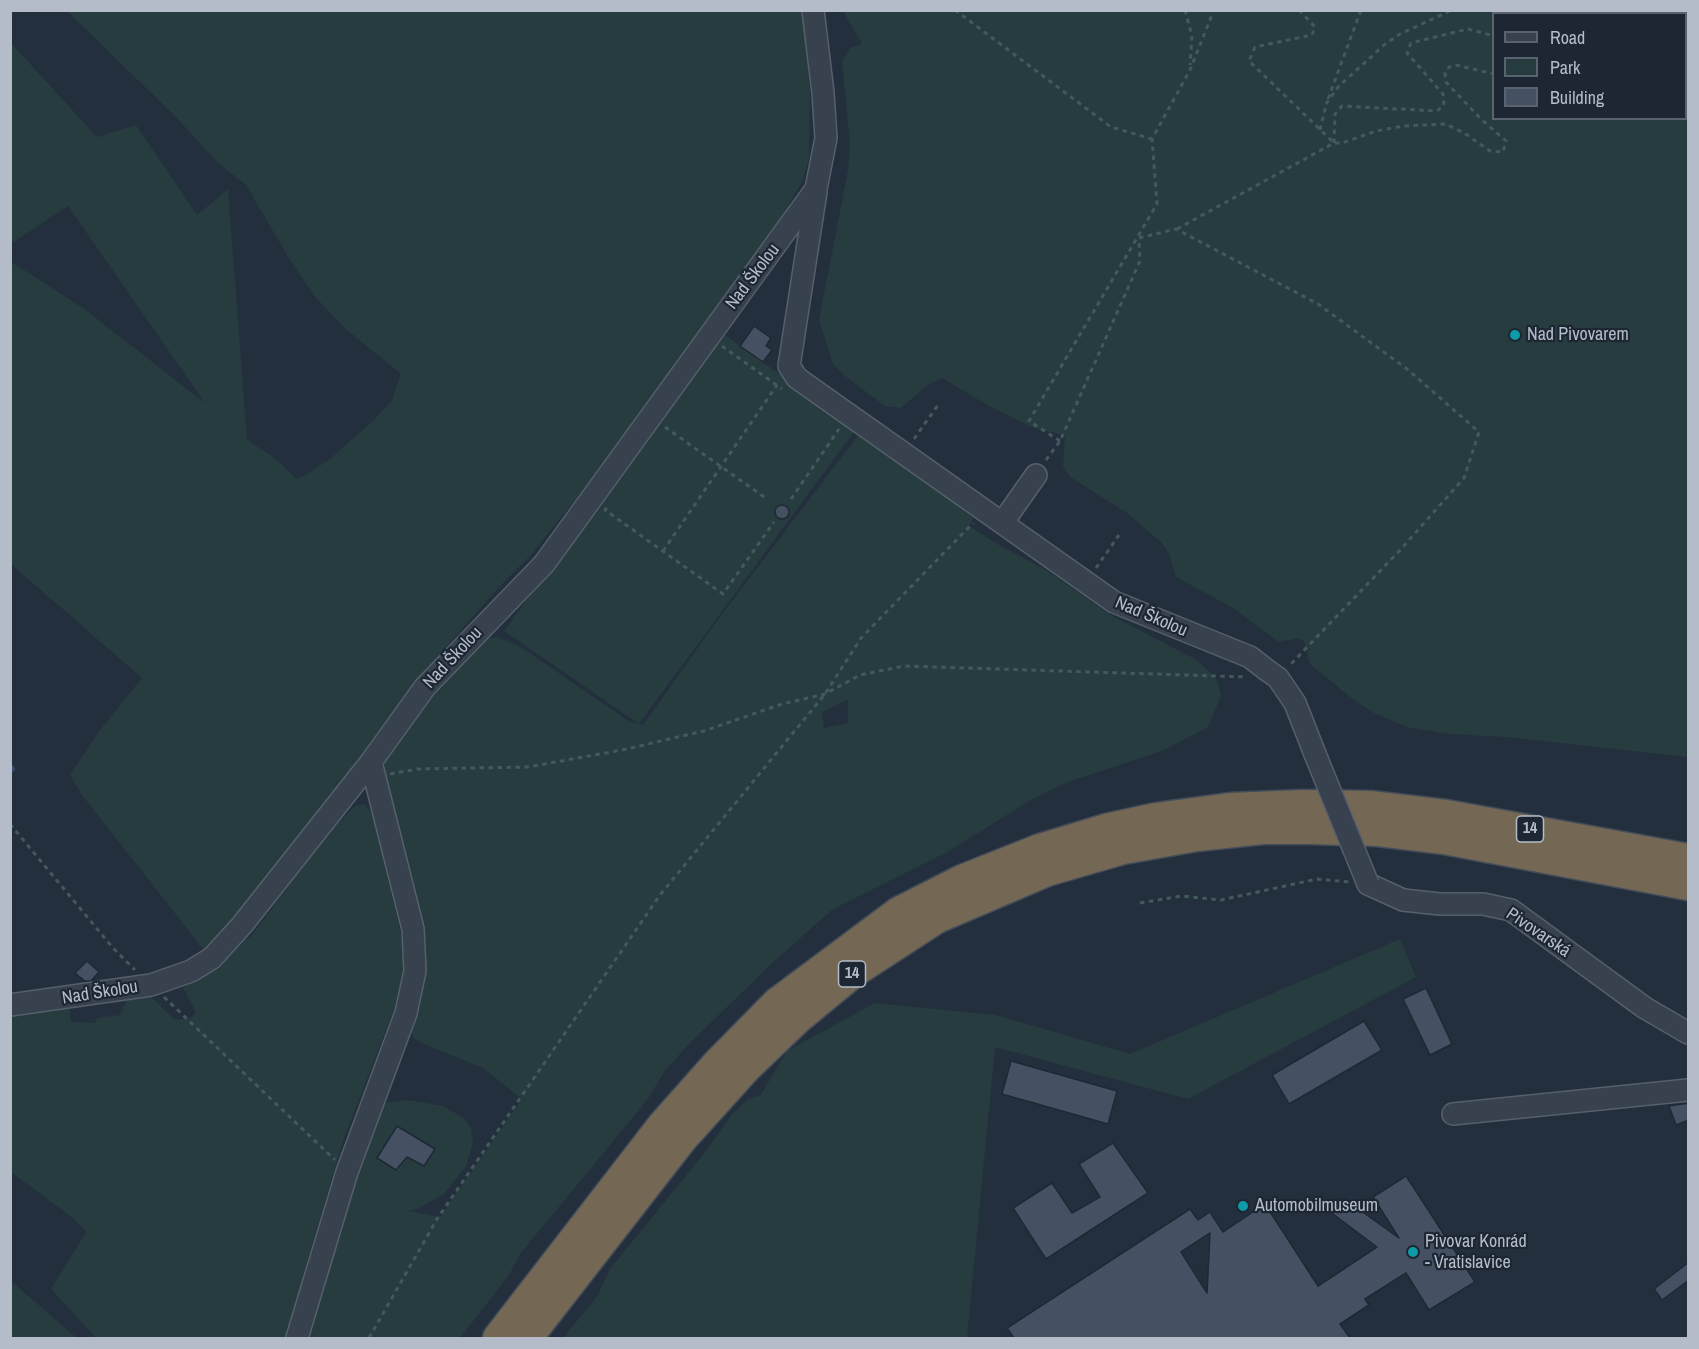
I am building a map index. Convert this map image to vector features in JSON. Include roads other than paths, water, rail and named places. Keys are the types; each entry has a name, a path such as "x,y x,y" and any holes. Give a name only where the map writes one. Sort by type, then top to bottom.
{"highway":[{"name":"14","path":"498,1338 662,1126 717,1064 777,1003 899,912 972,876 1040,849 1106,828 1156,818 1230,808 1306,817 1527,828 1689,859"},
{"name":"14","path":"526,1338 681,1140 746,1068 797,1019 854,972 937,918 1047,871 1123,849 1197,836 1263,829 1306,817"},
{"name":"14","path":"1374,819 1444,839 1689,885"}],"street":[{"name":"Nad Školou","path":"813,10 826,138 789,366 796,378 1114,602 1250,657 1278,678 1295,703 1368,884"},
{"name":"Nad Školou","path":"10,1005 151,985 191,971 212,958 243,925 372,769 426,687 544,564 816,189"},
{"path":"994,517 1036,475"},
{"path":"297,1338 347,1172 406,1014 415,971 413,929 372,769"},
{"name":"Pivovarská","path":"1368,884 1403,900 1440,904 1483,904 1511,910 1645,1008 1688,1033"},
{"path":"1454,1114 1689,1090"}],"waterway":[{"path":"10,766 13,769 10,771"}],"place":[{"name":"Nad Pivovarem","path":"1515,335"},
{"name":"Automobilmuseum","path":"1243,1206"},
{"name":"Pivovar Konrád - Vratislavice","path":"1413,1252"}]}
